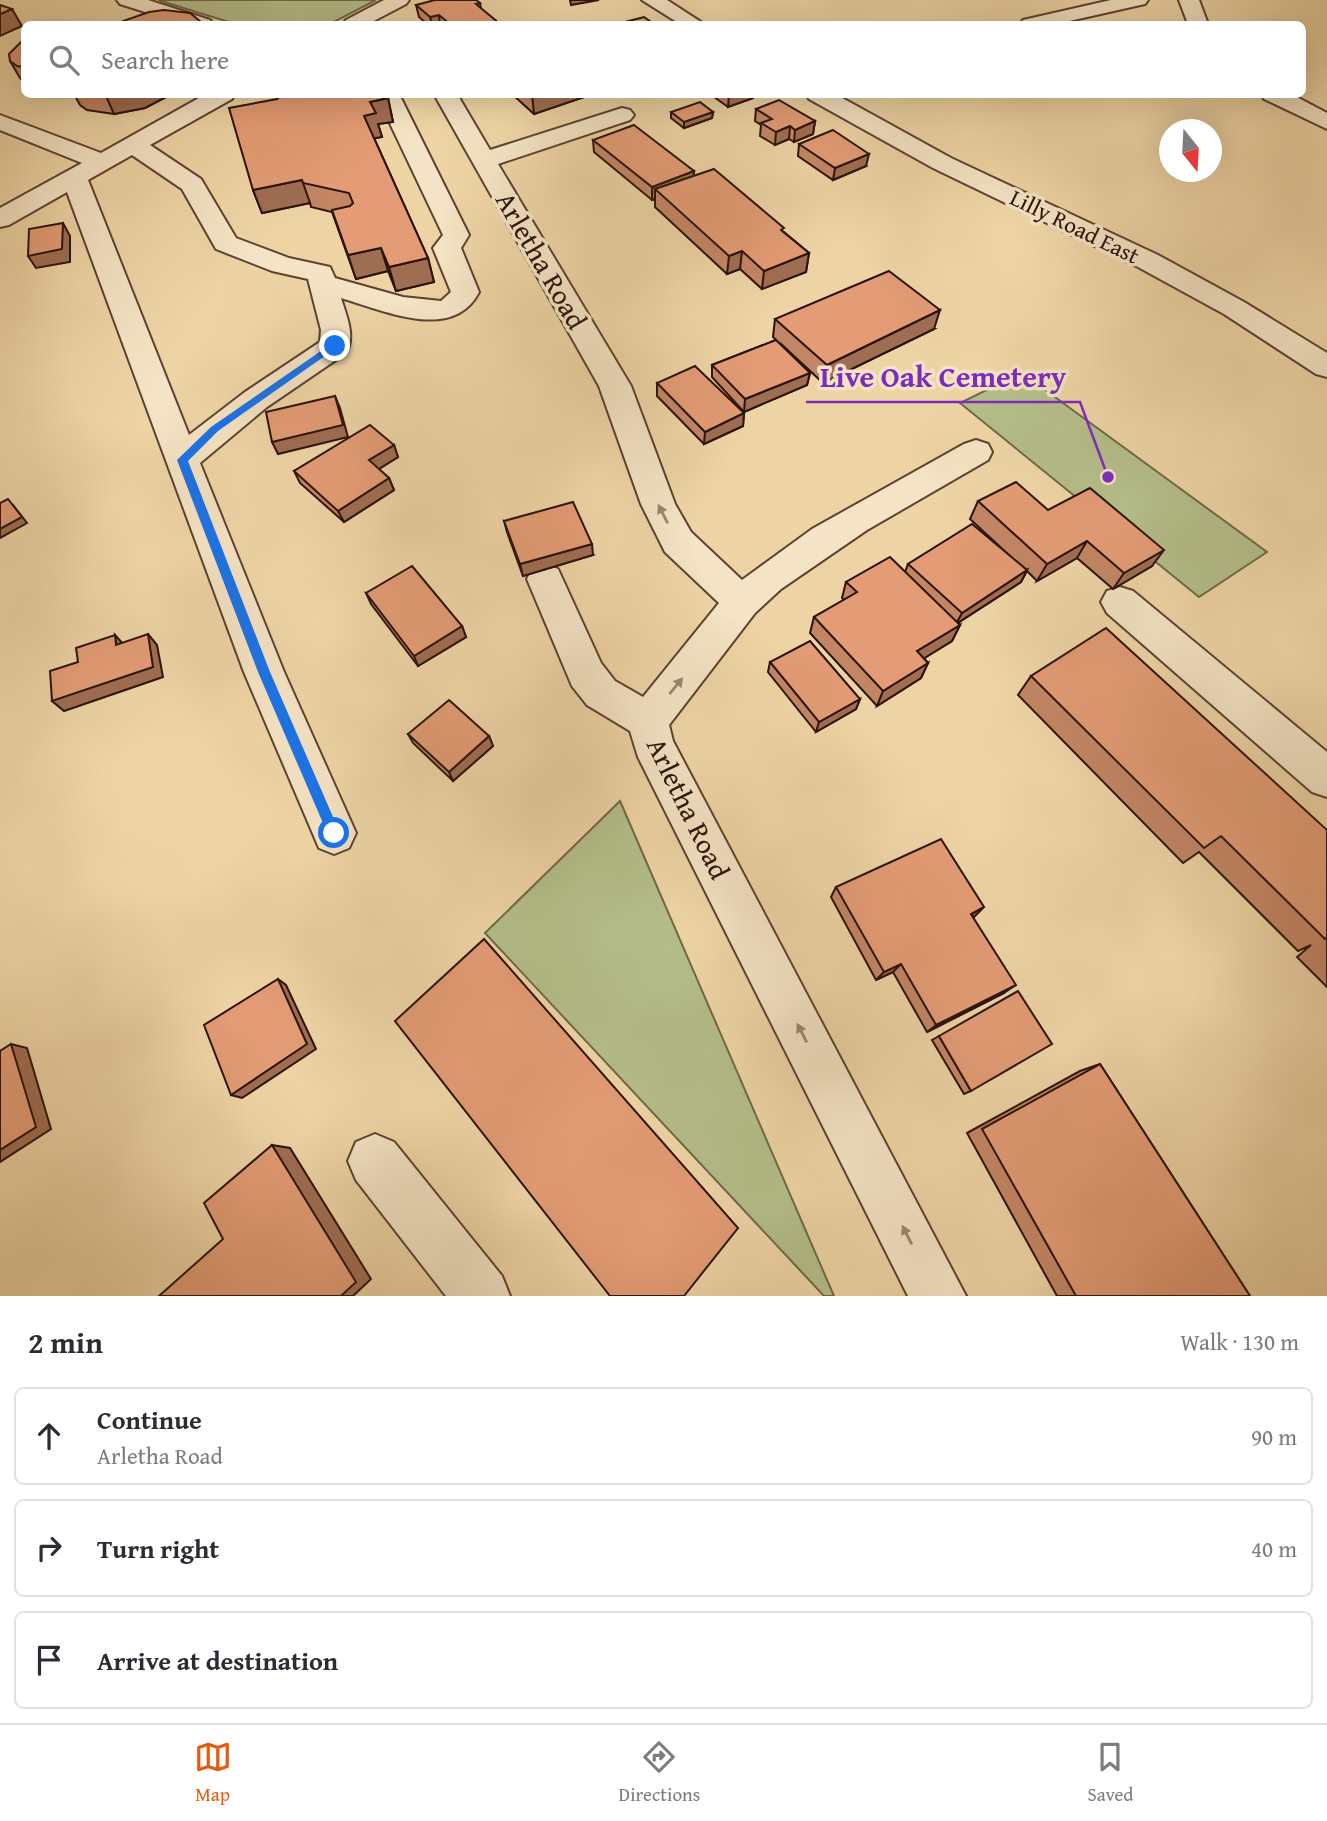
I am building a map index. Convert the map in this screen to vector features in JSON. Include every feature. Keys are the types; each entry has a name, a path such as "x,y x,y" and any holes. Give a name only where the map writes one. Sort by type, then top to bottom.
{"street":[{"path":"127,0 194,21"},
{"path":"652,0 689,21"},
{"path":"1044,21 1138,0"},
{"path":"1189,0 1197,21"},
{"path":"359,21 395,2 403,21"},
{"path":"0,219 217,98"},
{"path":"323,283 428,311 447,310 461,302 465,292 447,248 456,234 389,98"},
{"name":"Arletha Road","path":"447,98 615,386 658,504 678,542 742,602 648,720 653,744 938,1296"},
{"name":"Lilly Road East","path":"824,98 942,163 1148,261 1234,308 1327,367"},
{"path":"1280,98 1327,122"},
{"path":"484,160 622,115"},
{"path":"0,122 88,170 182,460 264,672 334,833"},
{"path":"133,145 192,184 226,243 282,265 320,273 336,330 335,346 223,423 182,460"},
{"path":"742,602 775,572 812,547 976,452"},
{"path":"545,579 586,674 601,693 648,720"},
{"path":"1121,602 1327,778"},
{"path":"375,1161 482,1296"}],"green space":[{"path":"158,0 376,0 336,21 225,21"},
{"path":"1022,373 1267,552 1199,597 960,403"},
{"path":"620,801 834,1296 824,1296 485,933"}],"building":[{"path":"435,0 476,0 480,3 476,4 496,21 446,21 439,15 430,17 416,5"},
{"path":"0,5 12,9 0,14"},
{"path":"164,10 190,13 200,21 123,21"},
{"path":"644,17 650,21 629,21"},
{"path":"21,42 21,67 10,61 9,54"},
{"path":"388,98 370,102 376,113 364,116 428,258 389,267 381,248 348,255 332,210 353,203 349,193 303,183 302,180 253,190 229,108 277,99"},
{"path":"779,100 815,121 795,130 790,126 776,132 761,123 772,119 756,109"},
{"path":"700,102 713,112 684,122 671,112"},
{"path":"634,125 694,171 652,187 593,140"},
{"path":"833,130 869,154 835,168 799,144"},
{"path":"714,169 784,228 781,230 809,253 764,271 742,251 729,256 655,189"},
{"path":"63,223 62,249 28,256 29,229"},
{"path":"889,271 940,310 827,365 775,319"},
{"path":"776,340 810,373 745,399 712,365"},
{"path":"695,366 744,413 705,432 657,383"},
{"path":"335,396 343,425 272,442 266,412"},
{"path":"370,425 394,445 369,460 389,478 338,511 294,471"},
{"path":"1016,482 1048,510 1090,488 1164,550 1124,573 1087,541 1047,564 978,501"},
{"path":"8,499 22,517 0,529 0,503"},
{"path":"573,502 592,544 520,564 504,521"},
{"path":"972,524 1027,570 962,613 908,564"},
{"path":"890,557 960,625 917,651 928,663 883,691 814,617 857,592 846,582"},
{"path":"412,566 462,626 414,656 366,593"},
{"path":"1106,628 1327,830 1325,939 1221,836 1204,848 1031,676"},
{"path":"148,634 153,667 52,701 50,671 78,662 76,648 115,635 116,645"},
{"path":"810,641 860,699 819,722 770,662"},
{"path":"449,700 489,736 449,772 408,734"},
{"path":"941,839 984,907 971,914 1016,985 936,1025 901,964 884,972 836,887"},
{"path":"484,939 738,1228 684,1296 610,1296 395,1021"},
{"path":"278,979 307,1044 231,1095 204,1025"},
{"path":"1018,991 1052,1044 971,1091 939,1036"},
{"path":"11,1044 36,1127 0,1150 0,1051"},
{"path":"1100,1064 1250,1296 1076,1296 982,1129"},
{"path":"272,1145 356,1282 341,1296 159,1296 223,1239 204,1203"}],"place":[{"name":"Live Oak Cemetery","path":"1108,477"}],"route":[{"path":"334,833 264,672 182,460 239,411 335,346"}]}
